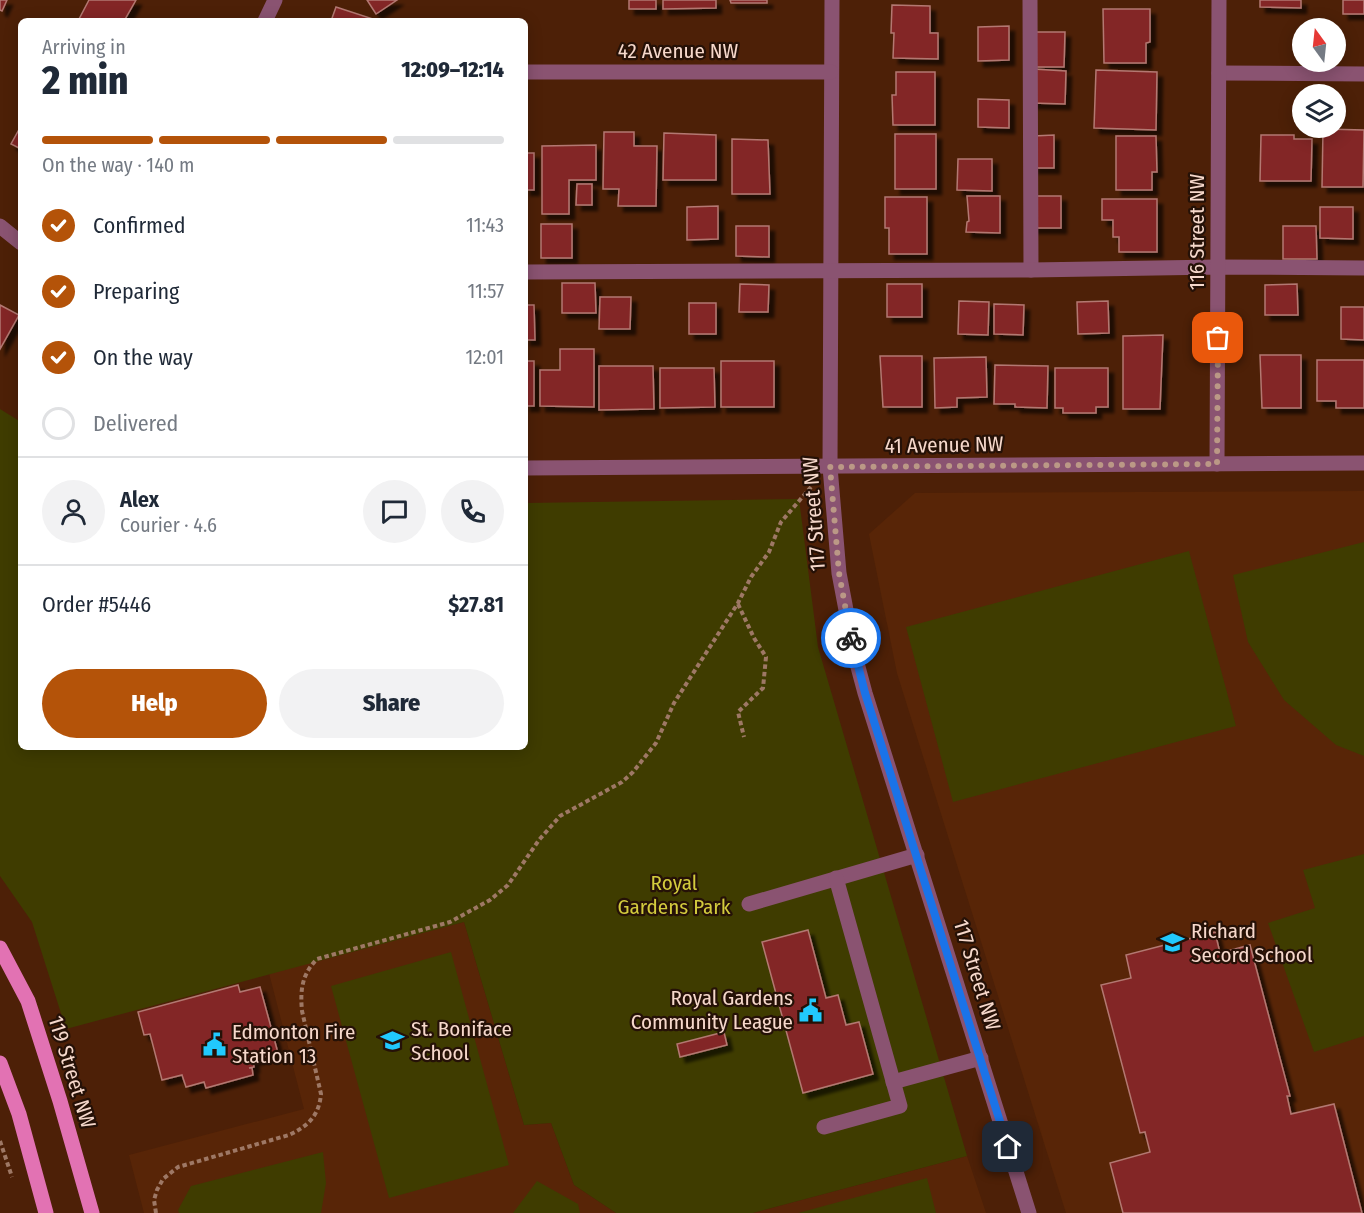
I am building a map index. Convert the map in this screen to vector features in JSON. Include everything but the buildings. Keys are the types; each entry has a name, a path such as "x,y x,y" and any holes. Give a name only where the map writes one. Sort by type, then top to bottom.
{"main road":[{"name":"119 Street NW","path":"0,948 28,1001 92,1213"},
{"path":"0,1063 19,1114 46,1213"}],"street":[{"path":"266,18 275,0"},
{"name":"117 Street NW","path":"832,0 830,467 839,573 854,652 1029,1213"},
{"path":"1030,0 1031,270"},
{"name":"116 Street NW","path":"1217,464 1220,0"},
{"name":"42 Avenue NW","path":"528,72 831,72"},
{"path":"1219,73 1364,74"},
{"path":"0,226 18,241"},
{"path":"528,273 1218,267 1364,268"},
{"name":"41 Avenue NW","path":"528,468 1364,463"},
{"path":"749,903 917,855"},
{"path":"824,1127 900,1106 836,878"},
{"path":"893,1082 981,1058"}],"path":[{"path":"156,1213 154,1200 168,1173 187,1163 289,1135 302,1129 316,1114 321,1094 300,997 301,986 310,966 317,959 450,922 490,900 508,885 539,840 560,816 622,782 633,772 656,743 674,703 738,603 751,577 769,552 781,522 799,499 830,467"},
{"path":"738,603 754,638 766,657 763,688 738,712 744,737"},
{"path":"0,1141 14,1181"}],"shaded area":[{"name":"Richard Secord School","path":"1364,491 1364,1213 1066,1213 897,673 869,534 915,493"},
{"name":"St. Boniface School","path":"464,922 524,1125 551,1123 574,1185 616,1213 144,1213 129,1155 304,1109 269,973"},
{"path":"967,1156 986,1213 753,1213"}],"green space":[{"name":"Royal Gardens Park","path":"0,409 18,420 18,750 528,750 528,503 799,499 818,647 967,1156 753,1213 616,1213 574,1185 551,1123 524,1125 464,922 66,1029 32,922 0,876"},
{"path":"1364,542 1364,756 1336,745 1284,700 1248,642 1233,575"},
{"path":"1189,551 1236,726 953,802 906,627"},
{"path":"1364,854 1364,1036 1314,1052 1268,923 1315,908 1303,870"},
{"path":"451,952 509,1165 389,1198 331,986"},
{"path":"323,1152 326,1183 321,1213 179,1213 178,1210 191,1186"},
{"path":"927,1178 936,1213 798,1213"},
{"path":"537,1181 578,1204 580,1213 513,1213"}],"way so far":[{"path":"851,638 839,573 830,467 1217,464 1218,338"}],"place":[{"name":"Richard Secord School","path":"1173,943"},
{"name":"Royal Gardens Community League","path":"811,1010"},
{"name":"St. Boniface School","path":"393,1041"},
{"name":"Edmonton Fire Station 13","path":"214,1044"}],"route":[{"path":"851,638 865,693 1008,1147"}]}
